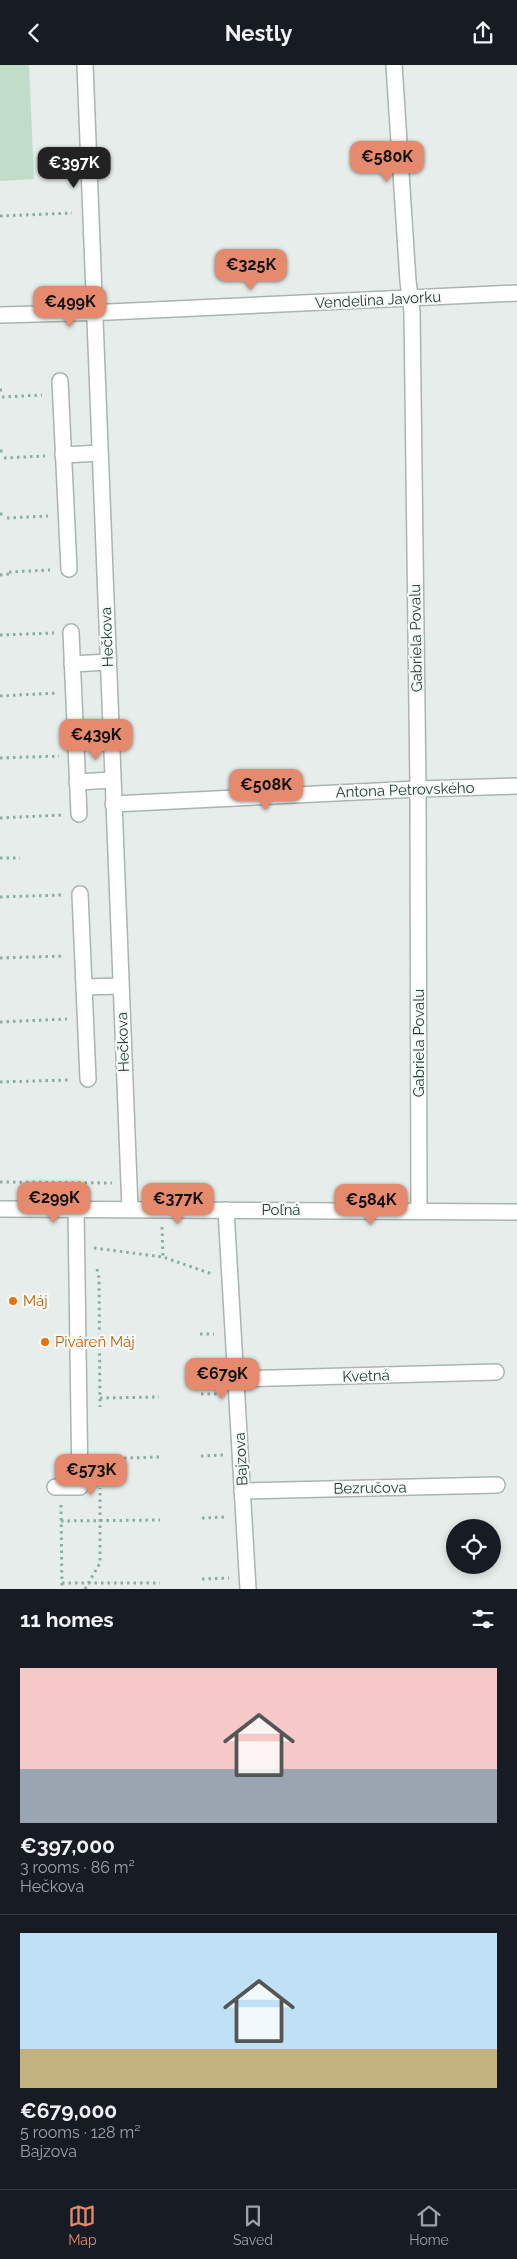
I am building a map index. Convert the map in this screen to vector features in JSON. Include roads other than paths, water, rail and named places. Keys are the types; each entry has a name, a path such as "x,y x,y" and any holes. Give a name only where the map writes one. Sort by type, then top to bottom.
{"street":[{"name":"Hečkova","path":"85,65 93,313 130,1209"},
{"name":"Gabriela Povalu","path":"394,65 410,299 418,789 419,1211"},
{"name":"Vendelína Javorku","path":"0,315 93,313 517,293"},
{"path":"60,387 69,569"},
{"path":"63,455 100,453"},
{"path":"71,632 79,814"},
{"path":"72,664 108,662"},
{"path":"77,781 112,780"},
{"name":"Antona Petrovského","path":"113,805 418,789 517,786"},
{"path":"80,894 88,1079"},
{"path":"84,987 120,986"},
{"name":"Poľná","path":"0,1209 517,1212"},
{"path":"55,1487 80,1487 76,1209"},
{"name":"Bajzova","path":"226,1210 248,1589"},
{"name":"Kvetná","path":"236,1379 496,1372"},
{"name":"Bezručova","path":"242,1491 497,1485"}],"place":[{"name":"Máj","path":"13,1301"},
{"name":"Piváreň Máj","path":"45,1342"}]}
